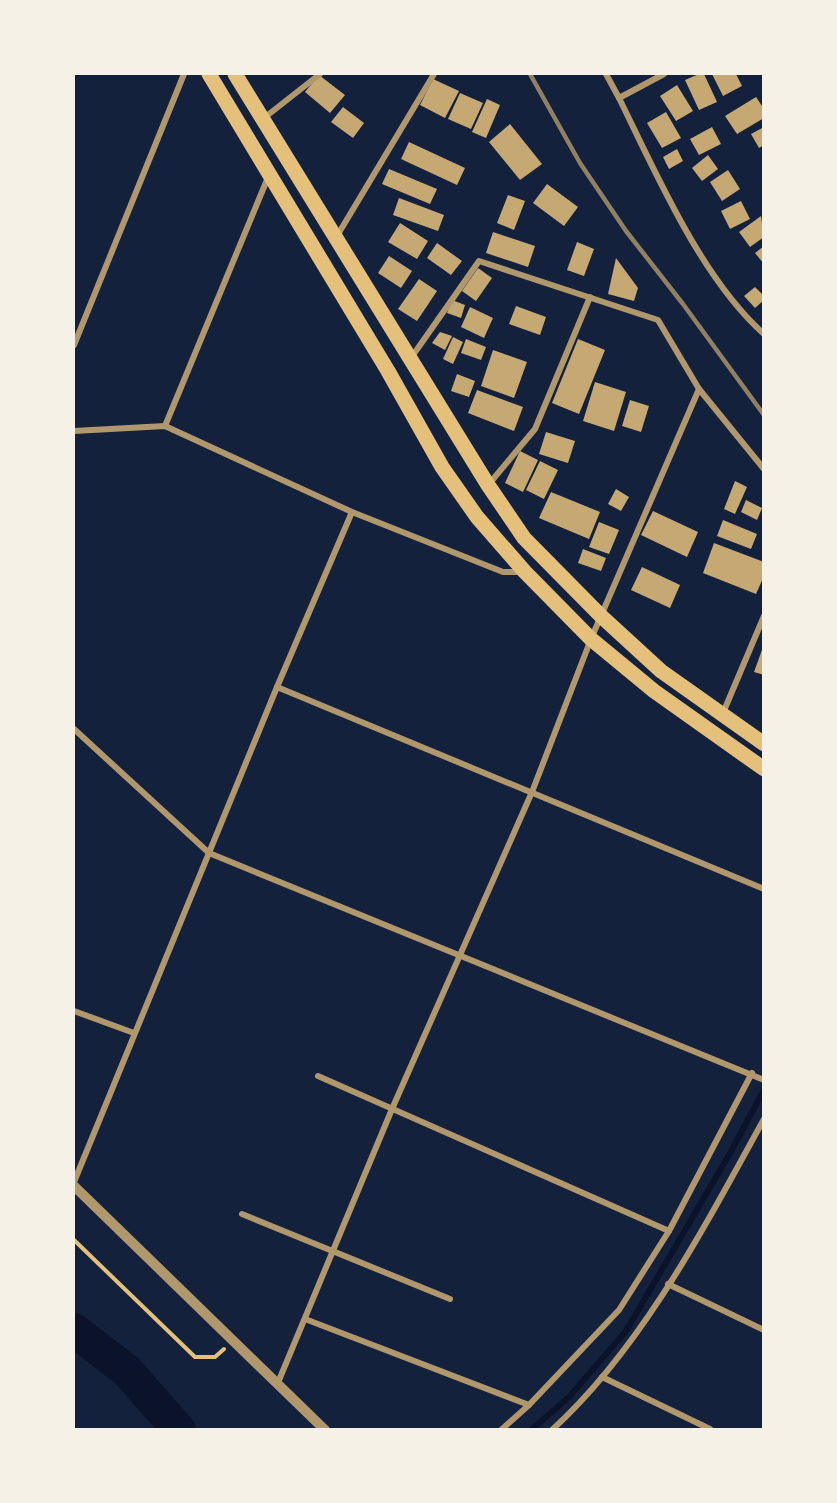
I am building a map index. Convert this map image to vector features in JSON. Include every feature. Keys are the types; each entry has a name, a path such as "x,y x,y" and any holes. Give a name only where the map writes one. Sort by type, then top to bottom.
{"main road":[{"path":"210,74 270,172 442,467 477,517 525,572 591,639 654,691 764,769"},
{"path":"235,74 488,485 525,538 660,671 764,744"}],"street":[{"path":"74,345 184,74"},
{"path":"264,118 320,74"},
{"path":"335,239 434,74"},
{"path":"606,74 674,211 714,273 750,322 764,334"},
{"path":"619,98 664,74"},
{"path":"165,426 270,172"},
{"path":"410,358 479,261 658,320 699,389 764,469"},
{"path":"488,485 535,429 590,297"},
{"path":"277,1385 392,1109 532,792 591,639 699,389"},
{"path":"74,431 165,426 352,512 503,572 525,572"},
{"path":"325,1430 74,1184 277,687 352,512"},
{"path":"722,714 764,616"},
{"path":"277,687 764,889"},
{"path":"74,729 209,853 460,957 752,1072 764,1080"},
{"path":"74,1011 134,1033"},
{"path":"501,1430 619,1310 669,1231 752,1072"},
{"path":"318,1076 669,1231"},
{"path":"552,1430 579,1405 618,1360 668,1284 764,1119"},
{"path":"242,1214 450,1299"},
{"path":"668,1284 764,1330"},
{"path":"305,1319 528,1405"},
{"path":"602,1377 710,1429"}],"path":[{"path":"74,1240 195,1357 215,1357 233,1342"}],"building":[{"path":"704,74 717,102 699,110 685,80"},
{"path":"712,74 736,74 742,86 723,96"},
{"path":"319,75 345,95 330,113 305,92"},
{"path":"433,79 459,91 445,118 420,105"},
{"path":"677,85 693,111 676,121 660,96"},
{"path":"460,93 483,103 471,129 448,119"},
{"path":"756,97 764,109 764,118 737,134 725,116"},
{"path":"487,99 500,105 486,138 472,132"},
{"path":"343,107 364,123 353,138 331,122"},
{"path":"666,112 681,138 662,148 647,123"},
{"path":"510,124 542,164 520,180 489,142"},
{"path":"712,127 721,144 699,155 690,139"},
{"path":"764,127 764,145 759,148 751,134"},
{"path":"409,142 465,168 457,185 401,159"},
{"path":"677,149 683,161 669,169 663,157"},
{"path":"708,155 718,169 702,181 692,168"},
{"path":"389,169 437,189 430,204 382,184"},
{"path":"728,170 740,189 722,201 710,182"},
{"path":"547,184 578,207 564,226 533,203"},
{"path":"508,195 525,201 514,230 497,223"},
{"path":"399,198 444,215 438,231 393,215"},
{"path":"741,201 750,219 730,229 721,211"},
{"path":"761,216 764,237 750,247 739,232"},
{"path":"400,223 428,241 417,259 388,242"},
{"path":"493,232 535,246 528,267 486,253"},
{"path":"577,242 594,249 584,276 567,270"},
{"path":"437,243 462,261 451,275 427,258"},
{"path":"764,246 764,264 755,253"},
{"path":"389,256 412,271 401,288 378,273"},
{"path":"616,258 638,288 634,301 608,294"},
{"path":"478,268 492,278 476,301 462,291"},
{"path":"419,279 437,291 417,321 398,309"},
{"path":"755,287 764,296 764,300 755,308 744,296"},
{"path":"452,300 465,305 461,318 447,313"},
{"path":"516,306 546,317 540,335 509,324"},
{"path":"470,307 493,318 484,338 461,327"},
{"path":"440,332 452,336 445,350 432,343"},
{"path":"453,337 463,342 453,364 443,359"},
{"path":"466,339 486,347 481,360 461,353"},
{"path":"578,339 605,350 579,414 552,403"},
{"path":"493,350 527,362 514,398 481,386"},
{"path":"457,374 475,381 469,397 451,391"},
{"path":"595,382 626,392 614,431 583,421"},
{"path":"477,390 523,407 514,431 468,413"},
{"path":"630,400 649,406 641,432 622,426"},
{"path":"546,432 575,441 568,463 539,454"},
{"path":"520,451 538,460 523,492 505,483"},
{"path":"540,461 558,470 544,499 526,490"},
{"path":"735,481 747,487 735,514 724,509"},
{"path":"616,489 629,497 621,511 608,504"},
{"path":"551,492 600,512 589,539 539,518"},
{"path":"746,500 762,508 757,520 741,512"},
{"path":"653,511 698,532 687,557 641,535"},
{"path":"723,520 757,534 751,549 717,536"},
{"path":"599,522 619,530 609,554 589,547"},
{"path":"714,543 764,562 764,576 756,594 703,573"},
{"path":"583,549 606,558 601,571 578,563"},
{"path":"642,567 680,585 670,608 631,590"},
{"path":"764,647 764,675 754,672"}],"waterway":[{"path":"531,1430 569,1397 626,1331 729,1155 764,1090"},
{"path":"74,1330 127,1371 179,1430"}],"railway":[{"path":"530,74 580,163 626,231 683,304 764,415"}]}
